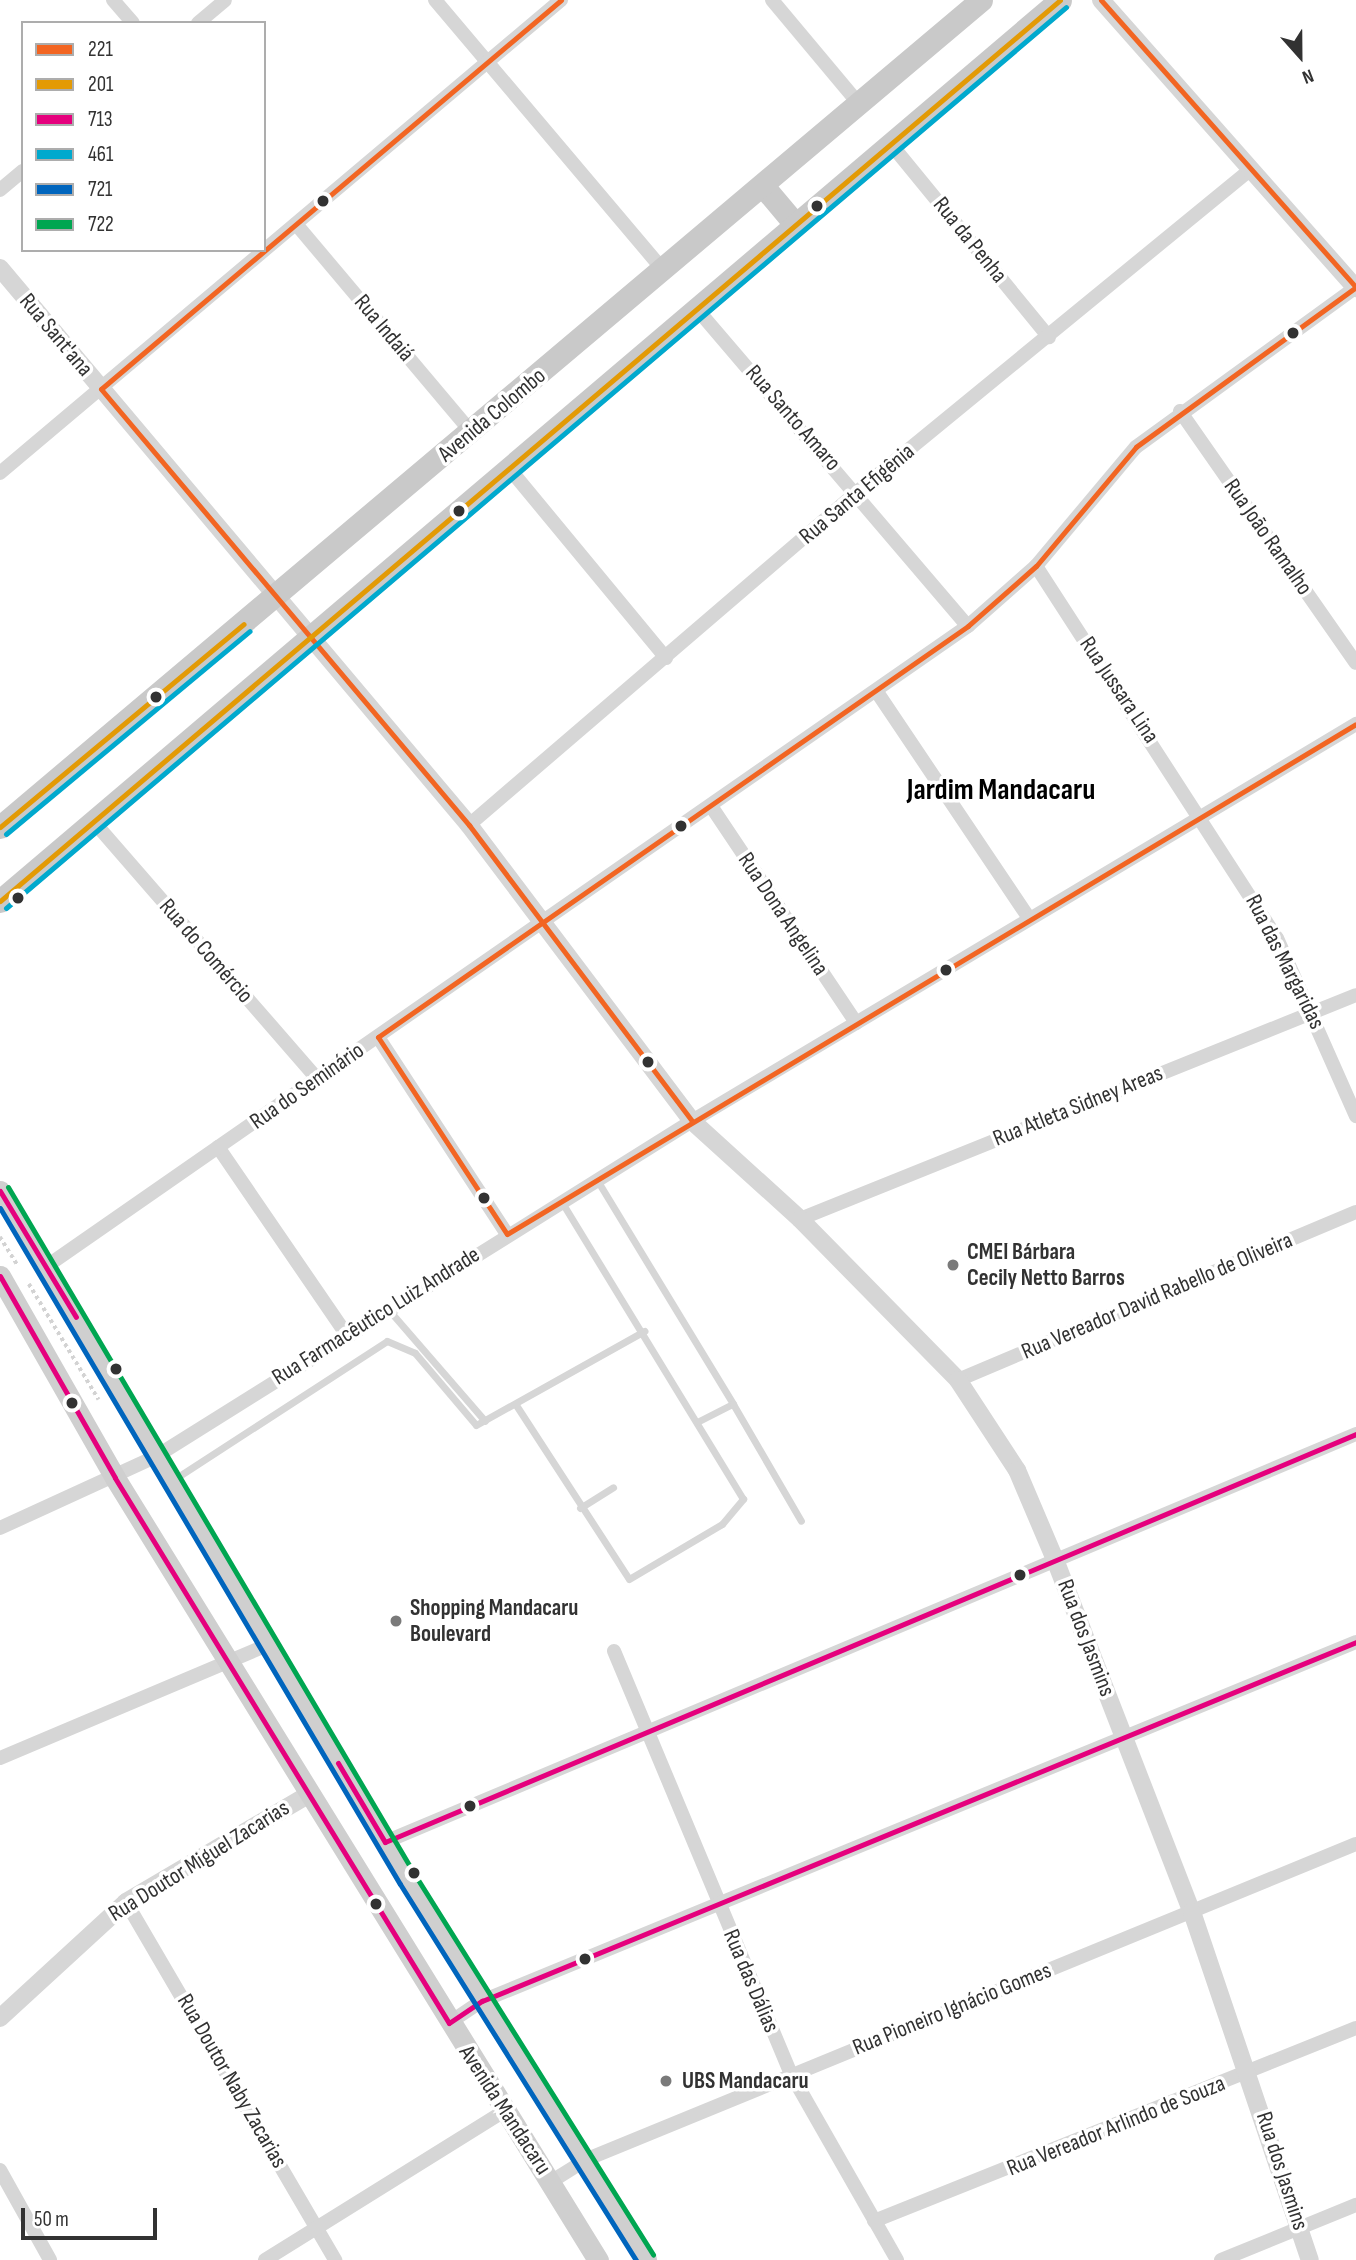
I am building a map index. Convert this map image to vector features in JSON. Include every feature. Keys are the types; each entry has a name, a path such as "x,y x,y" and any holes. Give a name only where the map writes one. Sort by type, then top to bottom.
{"main road":[{"name":"Avenida Colombo","path":"0,827 275,599 982,0"},
{"path":"0,901 1060,0"},
{"path":"763,186 795,224"},
{"name":"Avenida Mandacaru","path":"0,1191 47,1266 170,1483 482,2001 646,2260"},
{"name":"Avenida Mandacaru","path":"0,1276 115,1478 449,2023 552,2181 598,2260"}],"street":[{"path":"113,0 131,21"},
{"path":"200,21 225,0"},
{"path":"435,0 663,270"},
{"path":"266,249 561,0"},
{"path":"772,0 859,104"},
{"path":"1101,0 1356,287"},
{"name":"Rua da Penha","path":"890,143 1049,337"},
{"name":"Rua Santa Efigênia","path":"469,825 857,492 1251,169"},
{"path":"0,190 21,173"},
{"name":"Rua Indaiá","path":"296,224 471,432"},
{"path":"0,473 263,252"},
{"name":"Rua Sant'ana","path":"0,268 275,599 469,825 545,920 692,1121"},
{"name":"Rua do Seminário","path":"47,1266 877,692 968,626 1036,566 1108,474 1180,411 1356,287"},
{"name":"Rua Santo Amaro","path":"696,308 857,492 968,626"},
{"name":"Rua João Ramalho","path":"1180,411 1356,663"},
{"path":"508,467 666,658"},
{"name":"Rua Jussara Lina","path":"1036,566 1202,815"},
{"path":"877,692 1028,918"},
{"name":"Rua Farmacêutico Luiz Andrade","path":"0,1528 115,1478 155,1457 346,1334 692,1121 1356,724"},
{"name":"Rua Dona Angelina","path":"711,806 856,1023"},
{"name":"Rua das Margaridas","path":"1202,815 1278,938 1313,1012 1356,1116"},
{"name":"Rua do Comércio","path":"94,821 318,1080"},
{"name":"Rua Atleta Sidney Areas","path":"800,1219 1356,995"},
{"path":"378,1037 507,1234"},
{"name":"Rua dos Jasmins","path":"692,1121 800,1219 958,1380 1017,1470 1054,1557 1192,1912 1250,2072 1311,2260"},
{"path":"218,1147 346,1334"},
{"name":"Rua Vereador David Rabello de Oliveira","path":"958,1380 1356,1212"},
{"path":"386,1842 1054,1557 1356,1434"},
{"path":"449,2023 482,2001 1356,1643"},
{"path":"0,1758 267,1644"},
{"name":"Rua das Dálias","path":"614,1651 718,1905 791,2074 897,2260"},
{"name":"Rua Doutor Miguel Zacarias","path":"0,2018 127,1902 309,1794"},
{"name":"Rua Pioneiro Ignácio Gomes","path":"552,2181 585,2160 1356,1844"},
{"name":"Rua Doutor Naby Zacarias","path":"127,1902 335,2260"},
{"name":"Rua Vereador Arlindo de Souza","path":"874,2221 1356,2028"},
{"path":"265,2260 506,2110"},
{"path":"0,2171 50,2260"},
{"path":"1220,2260 1356,2205"}],"lane":[{"path":"596,1180 801,1521"},
{"path":"516,1405 580,1508 629,1579 723,1524 743,1499 699,1421 562,1201"},
{"path":"388,1308 485,1421"},
{"path":"170,1483 387,1341 415,1353 476,1425 644,1331"},
{"path":"699,1421 733,1404"},
{"path":"580,1508 613,1487"}],"path":[{"path":"0,1237 104,1408"}],"transit line":[{"name":"221","path":"266,249 561,0"},
{"name":"201","path":"0,901 1060,0"},
{"name":"221","path":"1101,0 1356,287 1136,447 1036,566 968,626 378,1037 507,1234 1356,724"},
{"name":"461","path":"6,908 1066,7"},
{"name":"221","path":"263,252 101,389 469,825 692,1121"},
{"name":"201","path":"0,827 244,624"},
{"name":"461","path":"6,834 250,631"},
{"name":"722","path":"8,1187 415,1875 653,2255"},
{"name":"713","path":"0,1191 76,1317"},
{"name":"721","path":"0,1208 400,1884 636,2260"},
{"name":"713","path":"0,1276 115,1478 449,2023 482,2001 1356,1642"},
{"name":"713","path":"338,1763 385,1842 1356,1434"}],"place":[{"name":"CMEI Bárbara Cecily Netto Barros","path":"953,1265"},
{"name":"Shopping Mandacaru Boulevard","path":"396,1621"},
{"name":"UBS Mandacaru","path":"666,2081"}],"district":[{"name":"Jardim Mandacaru","path":"1001,790"}]}
